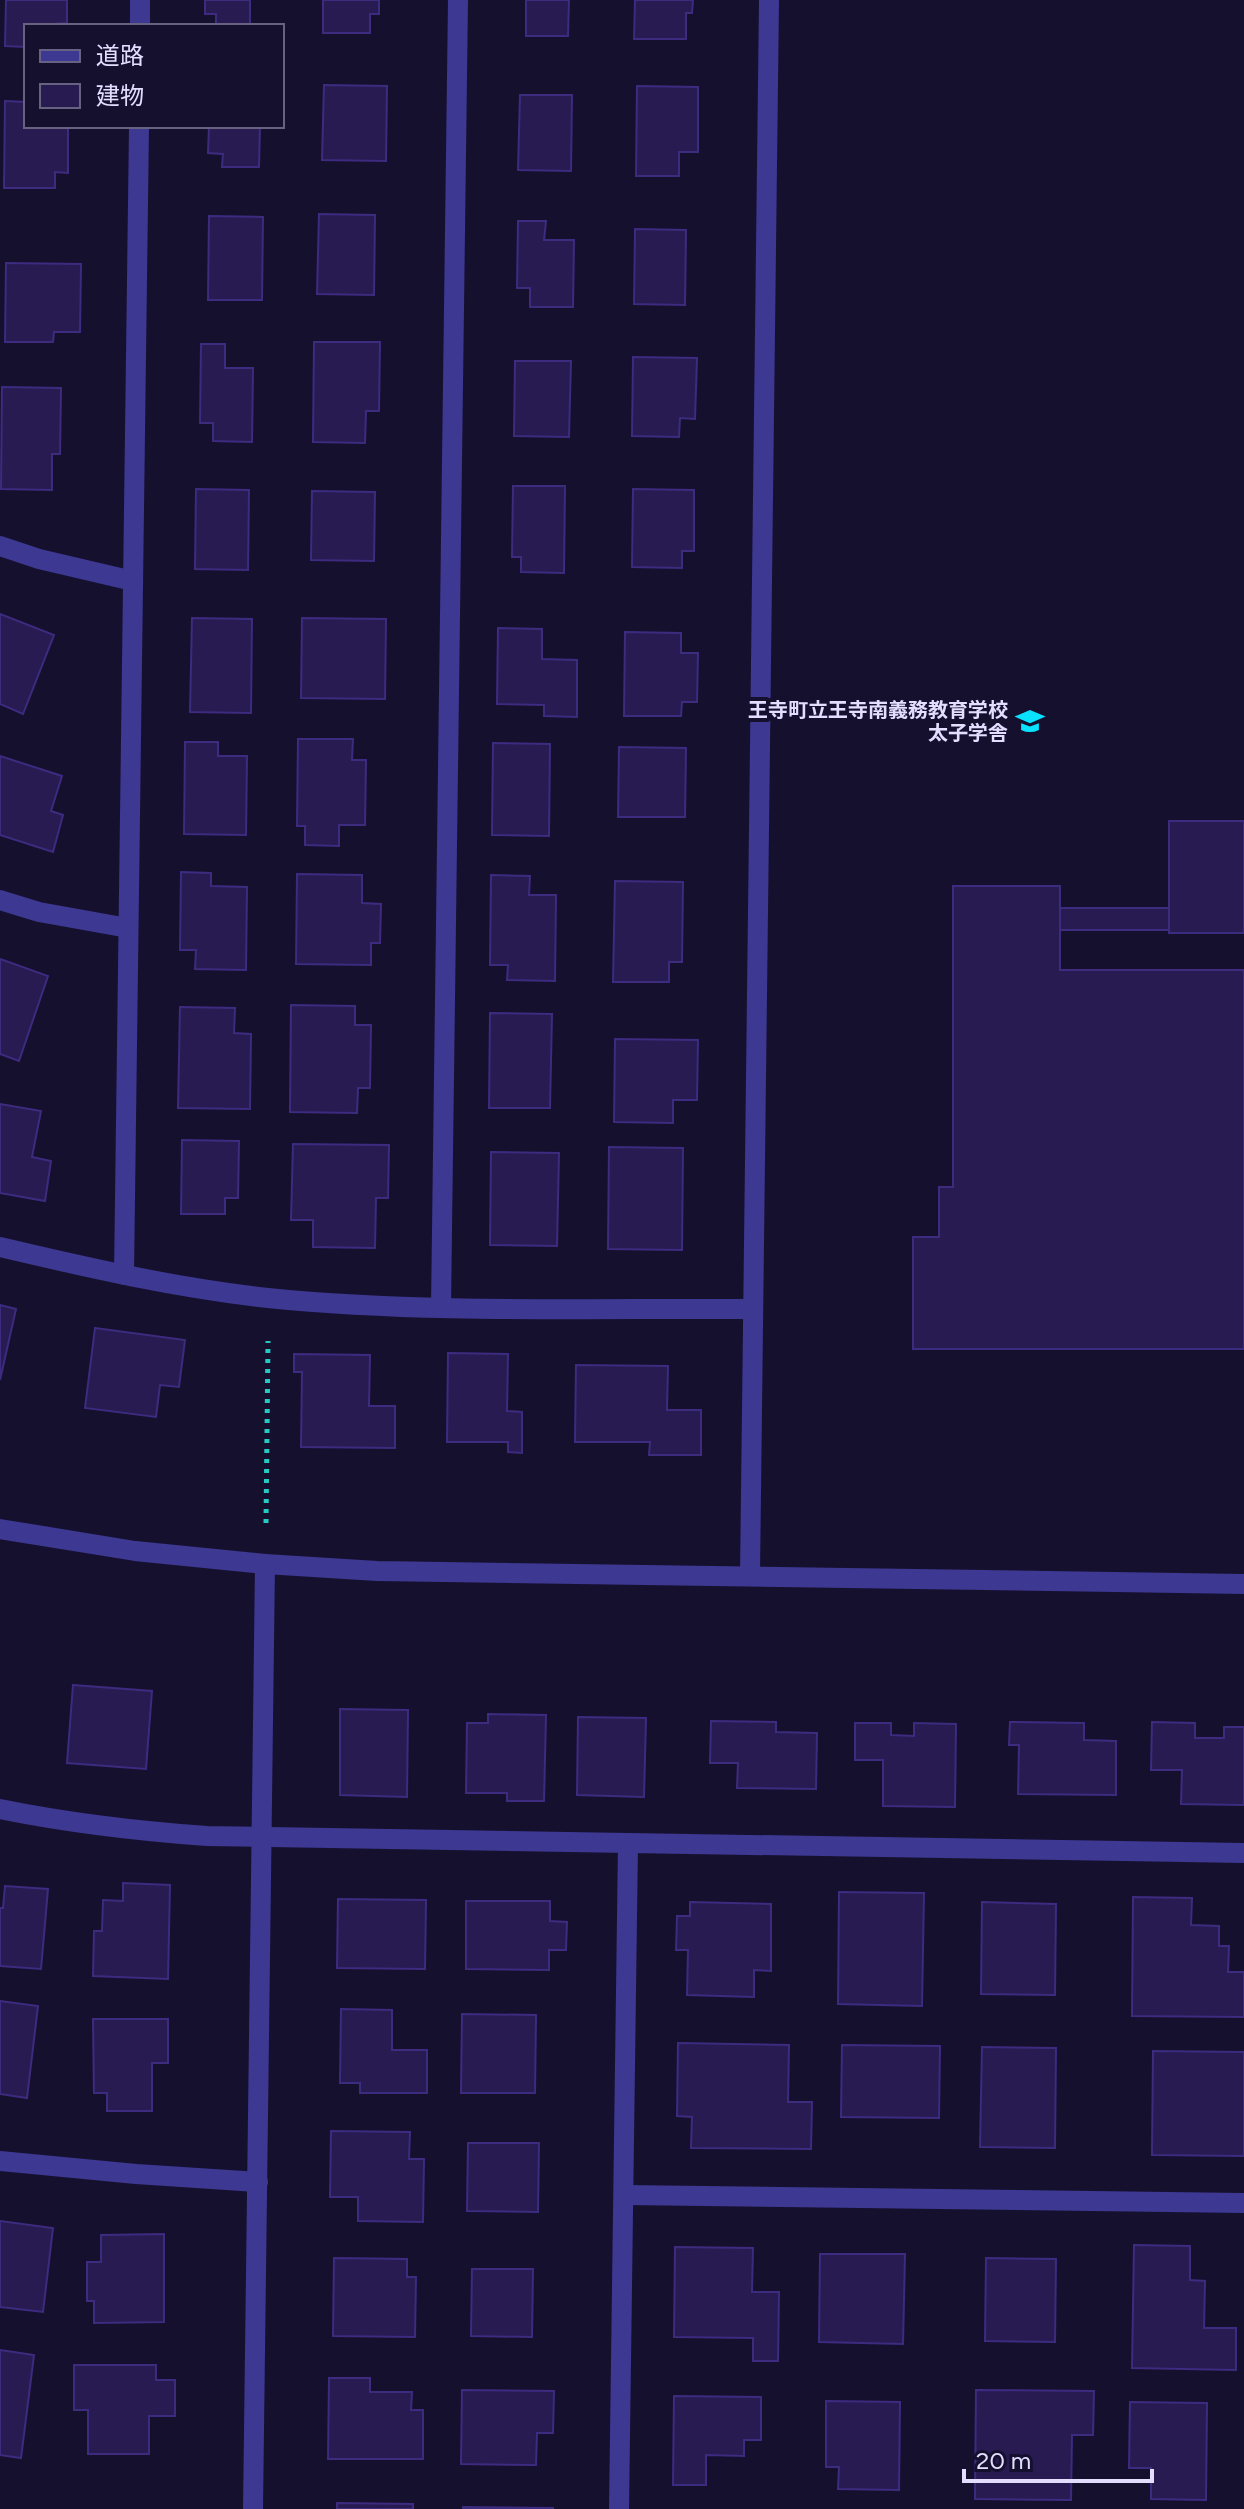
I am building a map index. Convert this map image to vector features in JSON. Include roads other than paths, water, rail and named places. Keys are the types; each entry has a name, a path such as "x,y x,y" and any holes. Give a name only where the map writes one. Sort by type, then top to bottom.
{"street":[{"path":"140,0 140,24"},
{"path":"441,1307 458,0"},
{"path":"750,1575 769,0"},
{"path":"124,1275 139,128"},
{"path":"0,546 39,559 133,581"},
{"path":"0,900 39,912 128,928"},
{"path":"0,1247 124,1275 268,1298 353,1305 753,1309"},
{"path":"0,1529 135,1551 377,1571 1244,1584"},
{"path":"253,2509 265,1564"},
{"path":"0,1809 51,1820 145,1832 262,1837 1244,1853"},
{"path":"619,2509 628,1843"},
{"path":"0,2161 258,2182"},
{"path":"624,2195 1244,2203"}],"place":[{"name":"王寺町立王寺南義務教育学校 太子学舎","path":"1030,721"}]}
